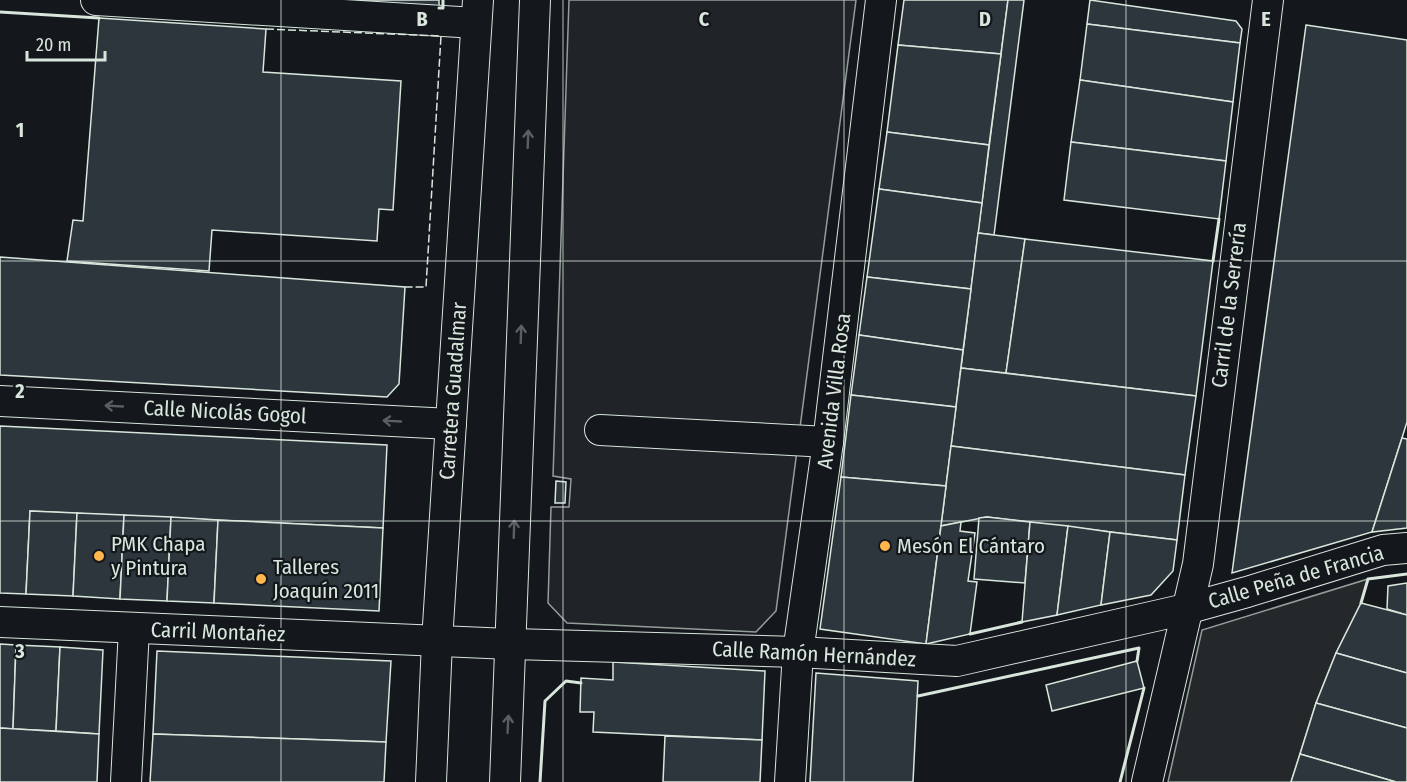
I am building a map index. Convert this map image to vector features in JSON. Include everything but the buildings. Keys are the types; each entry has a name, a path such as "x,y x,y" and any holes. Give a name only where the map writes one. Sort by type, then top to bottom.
{"street":[{"path":"96,0 477,12"},
{"path":"505,782 535,0"},
{"name":"Avenida Villa Rosa","path":"790,782 798,652 828,442 881,0"},
{"name":"Carril de la Serrería","path":"1147,782 1198,564 1268,0"},
{"name":"Carretera Guadalmar","path":"431,782 437,641 477,12"},
{"name":"Calle Nicolás Gogol","path":"0,400 451,424"},
{"path":"600,430 828,442"},
{"name":"Calle Peña de Francia","path":"1186,609 1383,550 1407,548"},
{"name":"Calle Ramón Hernández","path":"437,641 798,652 957,661 1186,609"},
{"name":"Carril Montañez","path":"0,622 437,641"},
{"path":"126,782 134,628"}],"shaded area":[{"path":"569,0 856,0 776,611 756,632 567,623 548,603 551,507 569,507 571,479 553,476"},
{"path":"1368,579 1361,603 1336,653 1316,703 1291,782 1168,782 1202,630"}],"fence":[{"path":"266,29 441,36 426,287 405,287"}],"wall":[{"path":"439,8 443,8 443,0"},
{"path":"0,12 99,18"},
{"path":"1213,261 1219,219"},
{"path":"1361,603 1368,579 1407,574"},
{"path":"970,634 1022,622"},
{"path":"918,696 1139,648 1137,661"},
{"path":"540,782 545,701 566,681 581,683"},
{"path":"1120,782 1144,688"}],"place":[{"name":"Mesón El Cántaro","path":"885,546"},
{"name":"PMK Chapa y Pintura","path":"99,556"},
{"name":"Talleres Joaquín 2011","path":"261,579"}]}
